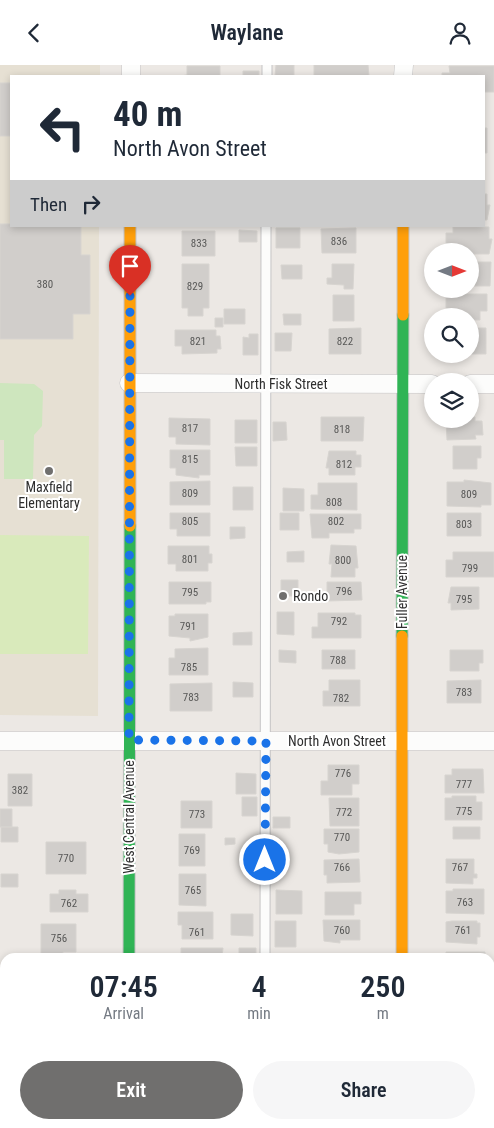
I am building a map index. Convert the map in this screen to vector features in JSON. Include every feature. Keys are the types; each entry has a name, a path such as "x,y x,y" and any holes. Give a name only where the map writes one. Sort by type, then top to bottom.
{"street":[{"name":"West Central Avenue","path":"129,953 130,227"},
{"name":"Fuller Avenue","path":"402,953 403,227"},
{"name":"North Fisk Street","path":"129,383 424,384"},
{"path":"479,384 494,384"},
{"name":"North Avon Street","path":"0,741 494,741"}],"lane":[{"path":"265,953 266,227"}],"shaded area":[{"name":"Maxfield Elementary","path":"0,65 100,65 100,75 10,75 10,227 99,227 98,716 0,715"}],"green space":[{"path":"0,383 34,384 43,391 42,426 34,435 33,479 4,479 4,440 0,440"},
{"path":"0,535 89,536 88,654 0,654"}],"building":[{"path":"276,65 294,65 294,75 275,75"},
{"path":"314,65 368,65 369,75 314,75"},
{"path":"187,66 220,66 220,75 187,75"},
{"path":"449,66 494,66 494,92 485,92 485,75 442,75 442,73 450,73"},
{"path":"243,71 259,71 259,75 243,75"},
{"path":"0,83 10,83 10,136 0,136"},
{"path":"485,128 487,128 487,153 485,153"},
{"path":"485,194 487,194 487,205 490,205 487,220 485,220"},
{"path":"0,224 10,224 10,227 81,227 81,255 90,255 90,314 73,314 73,339 0,339"},
{"path":"453,227 489,227 489,239 492,239 489,254 479,254 479,243 446,243 446,233 453,233"},
{"path":"276,228 300,228 300,248 276,248"},
{"path":"356,228 356,253 322,253 321,229"},
{"path":"239,230 257,231 257,242 239,242"},
{"path":"182,231 215,231 215,256 182,256"},
{"path":"479,262 491,262 490,286 479,286"},
{"path":"182,264 209,264 209,308 203,308 203,316 188,316 188,308 182,308"},
{"path":"332,264 354,264 353,289 344,289 344,285 327,284 327,278 332,278"},
{"path":"281,265 302,265 302,279 282,279"},
{"path":"479,294 487,294 487,311 480,311 480,320 479,308 446,308 446,298 479,298"},
{"path":"333,295 354,295 354,321 333,321"},
{"path":"224,309 245,309 245,324 224,324"},
{"path":"283,314 301,314 301,325 284,325"},
{"path":"215,318 223,318 223,327 215,327"},
{"path":"361,328 361,354 329,354 329,329"},
{"path":"479,328 486,328 486,354 479,354"},
{"path":"175,330 216,330 216,336 220,336 221,349 217,349 217,353 182,354 182,346 175,346"},
{"path":"275,333 292,333 291,351 275,351"},
{"path":"249,334 258,334 258,355 243,355 243,337 249,338"},
{"path":"321,417 364,417 363,441 321,441"},
{"path":"169,418 210,419 210,445 176,444 176,437 169,437"},
{"path":"235,420 257,420 257,443 235,443"},
{"path":"479,421 482,421 483,435 475,435 476,439 447,440 446,428 479,428"},
{"path":"273,422 286,422 287,440 273,441"},
{"path":"453,446 481,446 481,458 477,458 477,469 453,469"},
{"path":"235,447 257,447 257,466 236,466"},
{"path":"170,450 210,450 210,475 199,475 199,478 176,475 176,468 170,468"},
{"path":"329,451 356,451 356,455 361,455 361,467 355,467 355,475 329,475 329,468 326,468"},
{"path":"464,480 491,483 491,505 481,505 481,507 447,506 447,482 464,482"},
{"path":"210,481 210,505 170,505 170,482"},
{"path":"318,483 357,483 357,510 311,509 311,495 318,495"},
{"path":"233,487 253,487 253,510 233,510"},
{"path":"283,488 304,489 304,511 283,511"},
{"path":"170,513 210,513 210,536 177,536 177,529 170,529"},
{"path":"280,513 299,513 299,530 280,530"},
{"path":"447,513 481,513 481,536 447,536"},
{"path":"310,514 361,514 361,529 354,529 354,533 329,533 329,538 312,538"},
{"path":"230,527 245,527 245,538 230,539"},
{"path":"331,545 356,546 358,568 355,568 355,577 331,577 332,564 329,564"},
{"path":"168,546 209,546 209,554 212,554 212,563 208,563 208,571 176,571 176,564 168,564"},
{"path":"304,551 304,562 287,562 287,552"},
{"path":"453,552 494,552 494,577 446,577 446,560 453,560"},
{"path":"281,580 298,580 298,596 281,596"},
{"path":"169,582 211,582 211,602 206,602 206,604 169,604"},
{"path":"327,582 361,582 362,600 327,601"},
{"path":"451,587 479,587 479,609 451,610 451,603 448,603"},
{"path":"277,612 294,612 294,635 277,634"},
{"path":"318,613 355,613 355,615 361,615 361,638 312,638 312,627 318,627"},
{"path":"175,614 208,614 208,637 190,641 190,638 169,636 169,616 175,616"},
{"path":"252,632 252,645 233,645 233,633"},
{"path":"208,648 208,675 169,675 169,658 175,658 175,649"},
{"path":"279,650 296,651 296,663 279,662"},
{"path":"322,650 355,650 355,669 322,669"},
{"path":"450,650 483,650 483,663 479,663 479,671 450,671"},
{"path":"329,680 360,680 360,706 323,706 323,691 329,691"},
{"path":"481,680 481,703 447,703 447,681"},
{"path":"233,682 253,683 253,697 233,697"},
{"path":"212,683 212,711 170,711 170,684"},
{"path":"328,765 359,765 359,784 352,784 352,795 321,795 321,781 328,781"},
{"path":"452,769 483,769 484,793 445,793 445,775 452,775"},
{"path":"236,773 256,774 256,794 236,794"},
{"path":"8,774 32,774 32,806 8,806"},
{"path":"452,796 476,796 476,802 482,802 482,820 445,820 445,798 452,798"},
{"path":"242,797 257,797 257,816 242,816"},
{"path":"329,798 359,798 359,826 330,826"},
{"path":"181,801 212,801 212,828 181,828"},
{"path":"0,809 12,809 12,827 0,827"},
{"path":"273,817 290,817 290,828 273,828"},
{"path":"1,827 18,827 18,842 1,842"},
{"path":"453,827 480,827 480,839 453,839"},
{"path":"324,829 359,829 359,852 339,854 328,852 328,844 324,844"},
{"path":"179,834 205,834 205,866 179,866"},
{"path":"225,838 235,838 235,844 225,845"},
{"path":"46,842 86,842 86,874 46,874"},
{"path":"242,850 256,850 256,869 242,869"},
{"path":"359,859 360,882 327,883 327,875 324,875 324,860"},
{"path":"446,859 474,859 474,874 477,874 477,878 473,878 473,884 446,883"},
{"path":"1,874 18,874 18,887 1,887"},
{"path":"179,874 206,874 206,906 179,905"},
{"path":"453,889 484,889 484,914 446,913 446,891 453,891"},
{"path":"59,890 76,890 76,894 88,894 88,912 50,912 50,894 59,894"},
{"path":"276,890 302,891 302,914 276,914"},
{"path":"325,892 361,892 361,904 354,904 354,915 325,915"},
{"path":"178,912 213,912 213,939 182,939 182,925 178,925"},
{"path":"231,914 253,914 253,936 231,935"},
{"path":"323,920 360,920 360,940 340,940 340,943 324,941"},
{"path":"275,921 296,921 296,947 275,947"},
{"path":"477,921 477,923 480,923 480,937 477,937 477,944 446,942 446,922"},
{"path":"41,924 76,924 76,952 41,953"},
{"path":"181,948 223,948 222,953 181,953"},
{"path":"239,948 256,948 256,953 239,953"},
{"path":"446,952 485,952 485,953"}],"traffic: fast":[{"path":"402,636 403,315"},
{"path":"129,953 130,526"}],"traffic: slow":[{"path":"130,227 130,526"},
{"path":"403,227 403,315"},
{"path":"402,636 402,953"}],"place":[{"name":"Maxfield Elementary","path":"49,471"},
{"name":"Rondo","path":"283,596"}],"route":[{"path":"130,296 129,740 266,741 264,763 265,860"}]}
